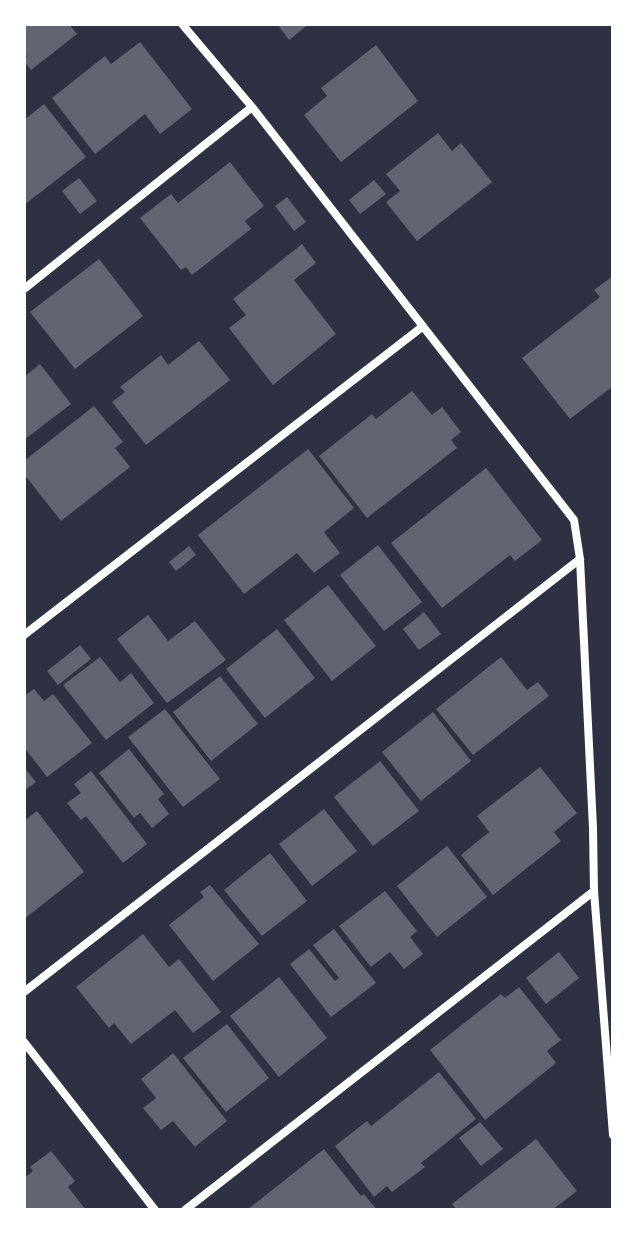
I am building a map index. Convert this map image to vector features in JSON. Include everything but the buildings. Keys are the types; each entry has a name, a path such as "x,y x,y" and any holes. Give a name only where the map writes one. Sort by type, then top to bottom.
{"street":[{"path":"182,24 252,107 574,520 580,559 594,891 613,1135"},
{"path":"24,289 252,107"},
{"path":"24,635 422,327"},
{"path":"24,992 580,559"},
{"path":"185,1210 594,891"},
{"path":"24,1042 155,1210"}]}
